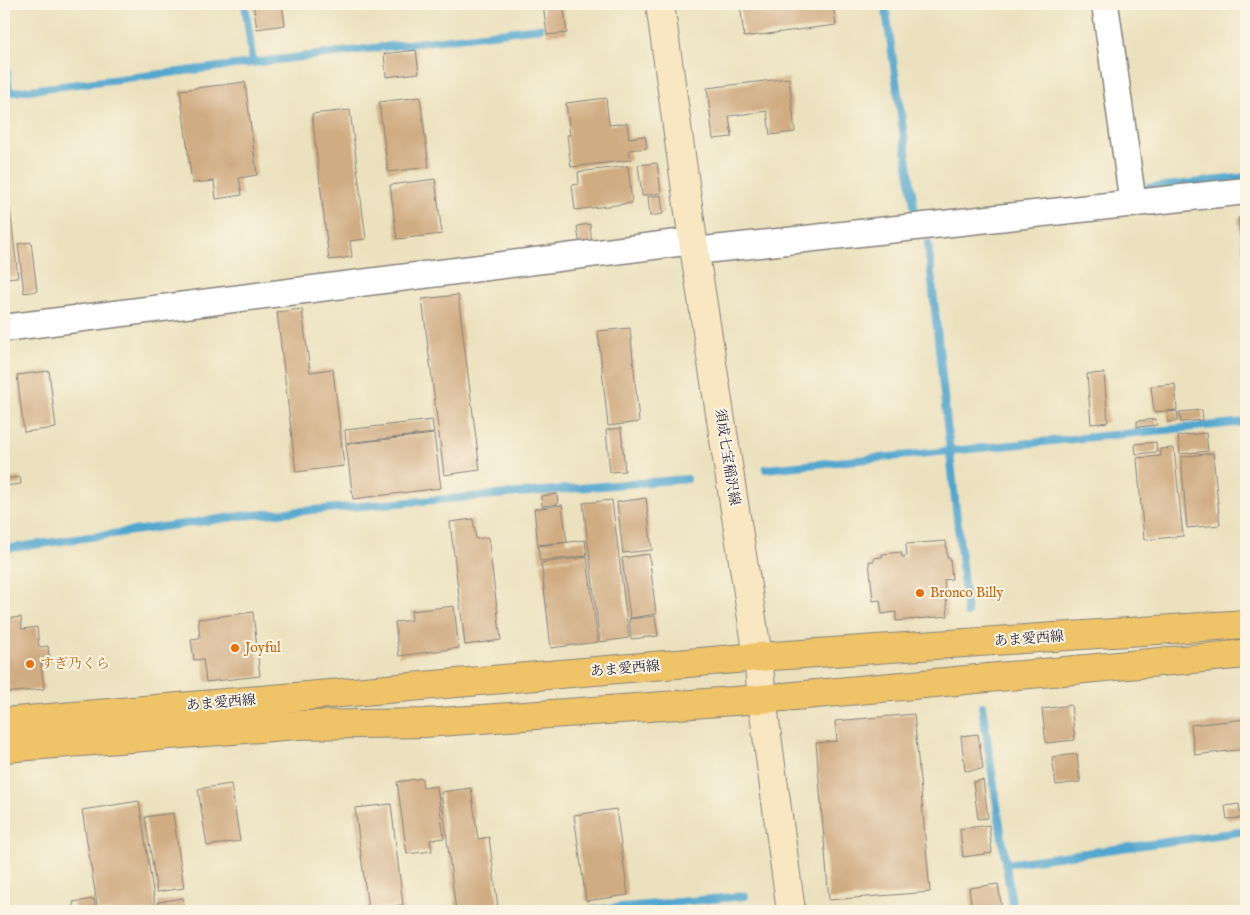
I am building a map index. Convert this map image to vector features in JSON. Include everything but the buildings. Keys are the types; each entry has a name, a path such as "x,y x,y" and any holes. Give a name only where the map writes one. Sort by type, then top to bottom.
{"main road":[{"name":"須成七宝稲沢線","path":"660,4 694,246 758,657 791,911"},
{"name":"あま愛西線","path":"4,722 758,657 1246,624"},
{"name":"あま愛西線","path":"4,748 297,726 425,723 762,699 1246,654"}],"street":[{"path":"1105,4 1133,204"},
{"path":"4,328 694,246 1133,204 1246,191"}],"waterway":[{"path":"245,4 253,63"},
{"path":"885,4 916,220"},
{"path":"4,93 540,28"},
{"path":"4,49 9,92"},
{"path":"1148,188 1246,177"},
{"path":"928,244 967,613"},
{"path":"766,469 1246,422"},
{"path":"4,549 241,516 687,479"},
{"path":"982,706 1013,911"},
{"path":"1005,864 1246,831"},
{"path":"580,911 745,896"}],"place":[{"name":"Bronco Billy","path":"920,593"},
{"name":"Joyful","path":"235,648"},
{"name":"すぎ乃くら","path":"30,664"}]}
